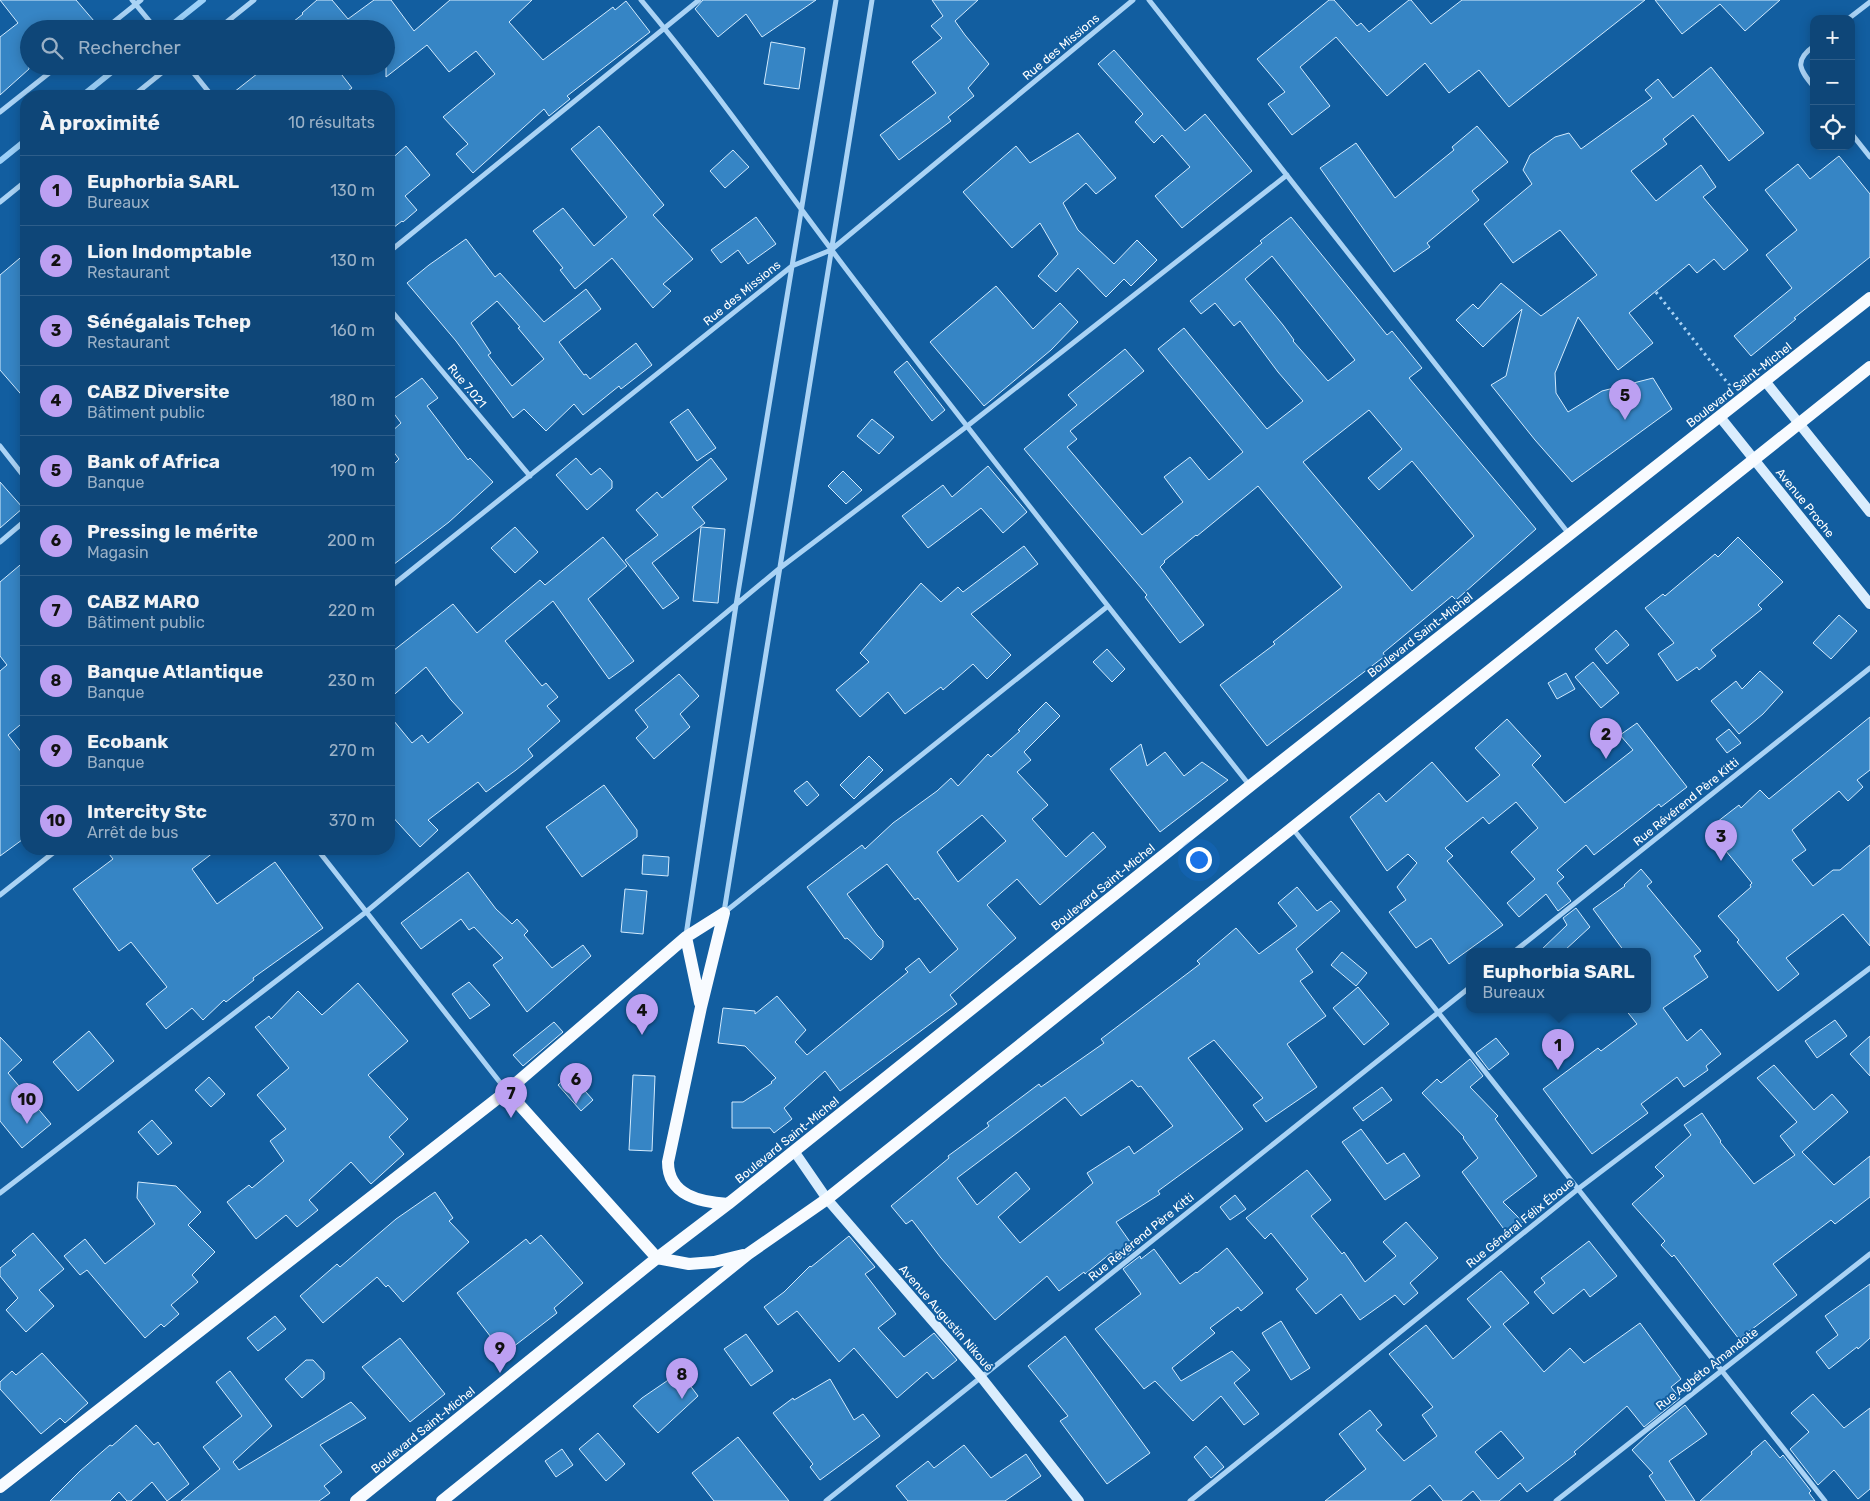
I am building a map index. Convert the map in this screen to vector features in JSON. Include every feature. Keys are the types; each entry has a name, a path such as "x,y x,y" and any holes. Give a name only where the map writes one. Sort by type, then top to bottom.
{"main road":[{"name":"Boulevard Saint-Michel","path":"356,1501 657,1258 728,1204 1250,786 1870,298"},
{"path":"442,1501 748,1254 827,1199 1870,367"},
{"path":"0,1486 507,1091 686,937 724,913"},
{"path":"724,913 700,1007 668,1162 668,1172 671,1180 682,1192 697,1200 728,1204"},
{"path":"686,937 700,1007"},
{"path":"507,1091 657,1258 689,1264 714,1262 748,1254"}],"street":[{"path":"115,20 134,2 141,0"},
{"path":"229,20 254,0"},
{"path":"641,0 665,29 966,427 1250,786"},
{"path":"395,247 665,29 698,0"},
{"path":"686,937 736,605 836,0"},
{"path":"724,913 872,0"},
{"name":"Rue des Missions","path":"395,583 792,266 831,250 1133,0"},
{"path":"1149,0 1570,535"},
{"path":"134,2 149,20"},
{"path":"1853,15 1870,2"},
{"path":"1810,49 1804,53 1800,62 1801,72 1810,82"},
{"path":"28,90 47,75"},
{"path":"140,90 159,75"},
{"path":"195,75 207,90"},
{"path":"0,112 20,96"},
{"path":"1855,138 1870,156"},
{"path":"0,1193 366,912 780,568 966,427 1287,175"},
{"path":"0,202 20,186"},
{"name":"Rue 7.021","path":"395,315 530,476"},
{"path":"1765,381 1870,512"},
{"name":"Avenue Proche","path":"1720,417 1870,604"},
{"path":"0,446 20,471"},
{"path":"0,542 20,525"},
{"path":"724,913 1108,606"},
{"name":"Rue Révérend Père Kitti","path":"1519,948 1870,668"},
{"path":"1292,827 1825,1501"},
{"path":"0,895 50,855"},
{"path":"322,855 507,1091"},
{"name":"Rue Général Félix Éboue","path":"1190,1501 1578,1189 1870,968"},
{"name":"Rue Révérend Père Kitti","path":"826,1501 1466,990"},
{"name":"Avenue Augustin Nikoué","path":"794,1151 827,1199 981,1377 1079,1501"},
{"name":"Rue Agbéto Amandote","path":"1556,1501 1870,1254"}],"path":[{"path":"1656,292 1742,400"}],"building":[{"path":"0,0 76,0 93,20 20,20 20,75 22,75 0,95 0,37 18,23"},
{"path":"317,0 332,0 348,19 374,0 391,0 414,31 450,0 532,0 509,22 543,60 613,7 615,10 626,1 650,32 567,96 570,99 549,116 544,109 473,173 456,154 468,144 443,117 495,74 476,51 449,72 427,45 395,70 395,20 295,20"},
{"path":"703,0 816,0 762,37 746,14 718,37 695,9"},
{"path":"932,0 978,0 955,21 989,64 968,88 974,96 948,117 951,121 899,160 880,135 936,93 912,62 942,38 931,26 943,16"},
{"path":"1329,0 1334,0 1357,26 1361,23 1369,32 1409,0 1431,24 1462,0 1645,0 1509,107 1479,70 1449,93 1425,63 1387,96 1336,37 1300,67 1330,106 1292,135 1268,104 1285,92 1257,59"},
{"path":"1655,0 1780,0 1745,31 1720,4 1682,34"},
{"path":"771,42 805,48 799,89 764,84"},
{"path":"1114,50 1185,131 1205,114 1252,171 1182,228 1155,196 1190,167 1162,135 1154,143 1135,122 1143,114 1098,64"},
{"path":"1711,67 1764,133 1729,161 1693,115 1663,139 1667,144 1631,171 1656,201 1701,165 1716,187 1703,197 1748,250 1724,270 1714,259 1697,273 1689,264 1629,313 1653,343 1618,370 1578,317 1555,373 1556,393 1568,412 1602,391 1653,378 1672,409 1572,482 1491,385 1506,376 1522,309 1483,347 1456,320 1473,304 1478,309 1501,283 1541,316 1597,275 1560,230 1513,263 1484,224 1532,184 1523,170 1530,155 1555,137 1569,133 1581,149 1652,98 1645,90 1658,79 1673,98"},
{"path":"256,75 342,75 352,88 349,90 237,90"},
{"path":"599,126 664,205 653,215 693,259 663,284 671,291 653,308 612,258 575,289 560,270 563,268 533,231 563,208 594,246 627,217 571,149"},
{"path":"1477,126 1508,162 1472,191 1479,200 1427,243 1430,247 1394,272 1320,168 1356,143 1395,198 1454,150 1452,147"},
{"path":"1078,133 1116,178 1096,194 1086,183 1063,203 1078,230 1114,264 1137,240 1157,260 1131,286 1124,279 1106,297 1078,268 1056,292 1038,276 1058,254 1040,223 1012,248 963,192 1016,146 1030,163"},
{"path":"406,146 430,175 405,196 417,210 395,226 395,156"},
{"path":"733,150 749,167 725,188 710,171"},
{"path":"1839,156 1870,194 1870,257 1794,318 1796,319 1751,356 1734,336 1792,288 1766,255 1797,230 1765,190 1798,164 1810,179"},
{"path":"756,217 776,244 748,264 738,250 721,263 711,250"},
{"path":"1291,217 1387,335 1392,331 1422,368 1409,378 1536,529 1456,600 1452,596 1383,653 1385,656 1267,746 1220,685 1275,644 1273,642 1342,587 1258,486 1164,561 1160,567 1204,625 1180,643 1145,597 1147,595 1024,449 1077,405 1068,395 1125,349 1144,371 1070,431 1077,439 1067,447 1142,535 1183,502 1164,477 1190,457 1209,480 1243,452 1158,349 1184,328 1267,429 1303,401 1278,372 1240,321 1234,326 1215,303 1201,314 1190,301 1262,243 1260,241","holes":["1272,256 1355,360 1328,381 1293,341 1283,325 1245,279","1369,410 1402,449 1368,478 1379,490 1412,461 1474,536 1412,591 1303,462"]},
{"path":"466,239 495,277 500,273 544,322 586,289 601,309 559,342 584,375 586,374 590,379 636,343 652,365 621,389 619,386 583,415 574,404 546,431 524,409 513,418 456,341 407,283","holes":["497,301 520,327 518,328 544,359 512,386 488,355 491,353 471,323"]},
{"path":"20,258 20,393 0,370 0,275"},
{"path":"996,286 1033,329 1060,303 1078,322 1051,350 984,406 930,342"},
{"path":"907,361 945,410 932,421 894,372"},
{"path":"422,378 438,398 427,406 468,460 470,458 493,482 449,522 395,563 395,463 399,459 395,454 395,428 401,423 395,415 395,398"},
{"path":"688,409 716,448 697,461 670,422"},
{"path":"872,419 894,437 879,454 857,436"},
{"path":"576,458 591,475 600,468 612,481 612,488 587,510 556,475"},
{"path":"711,458 727,479 692,507 705,523 652,563 679,598 663,609 625,560 658,535 636,510 657,492 662,498"},
{"path":"988,466 1027,512 1003,533 981,508 928,548 902,516 943,485 952,497"},
{"path":"843,471 862,490 846,504 828,486"},
{"path":"0,482 20,505 20,511 0,528"},
{"path":"515,527 538,552 515,573 491,548"},
{"path":"701,527 725,529 718,603 693,601"},
{"path":"603,537 627,566 588,599 634,661 609,679 553,601 505,641 542,686 546,683 558,697 547,706 560,721 528,749 533,756 516,770 486,792 478,782 428,820 438,830 420,847 395,820 395,722 412,743 422,735 428,743 463,713 426,667 395,694 395,649 453,604 477,633 540,580 545,585"},
{"path":"1738,537 1783,582 1758,605 1762,609 1711,650 1716,656 1699,670 1697,667 1677,681 1658,654 1674,643 1645,608 1663,594 1665,596 1715,554 1718,557"},
{"path":"1024,546 1038,564 971,614 1011,655 987,679 973,664 943,690 941,687 905,714 888,692 860,717 836,690 869,662 860,653 921,583 941,602 958,587 963,592"},
{"path":"20,565 20,725 8,735 20,750 20,841 0,856 0,671 7,665 0,656 0,582"},
{"path":"1839,615 1857,631 1831,659 1813,643"},
{"path":"1616,630 1629,645 1607,664 1595,649"},
{"path":"1107,649 1125,669 1112,682 1093,662"},
{"path":"1593,662 1619,693 1601,708 1575,677"},
{"path":"1760,671 1783,692 1763,714 1739,734 1711,701 1736,681 1742,689"},
{"path":"1566,673 1575,689 1557,699 1548,683"},
{"path":"679,674 699,696 680,714 690,727 654,759 636,738 648,727 635,710"},
{"path":"1046,702 1060,716 1024,752 1031,760 1017,772 1048,805 1032,819 1066,857 1093,832 1106,847 1040,905 1017,879 987,905 1016,938 950,995 957,1004 840,1091 825,1071 784,1108 792,1119 774,1133 770,1128 732,1128 732,1102 743,1102 772,1083 776,1078 745,1046 718,1043 723,1008 755,1011 755,1014 777,996 806,1030 795,1042 807,1055 908,972 905,969 919,958 930,973 958,949 918,898 915,900 887,864 847,894 883,941 883,947 871,960 847,938 845,939 807,887 862,845 865,849 893,823 937,791 951,778 958,786 988,754 991,757 1020,731 1018,730","holes":["982,815 1006,841 958,882 937,852"]},
{"path":"1870,717 1870,770 1857,780 1863,787 1848,801 1839,791 1792,830 1806,850 1792,860 1813,886 1833,870 1840,870 1870,845 1870,946 1843,914 1786,958 1799,974 1778,991 1718,916 1751,887 1752,883 1708,829 1739,805 1741,808 1760,790 1769,799"},
{"path":"1507,719 1541,756 1532,765 1565,803 1633,750 1620,735 1637,723 1687,787 1661,807 1659,804 1594,855 1586,845 1557,870 1564,877 1557,883 1571,901 1558,911 1546,894 1519,917 1507,903 1535,879 1511,852 1538,828 1516,802 1489,824 1483,817 1445,848 1453,856 1447,861 1503,925 1471,948 1466,948 1466,952 1449,964 1431,938 1416,948 1389,912 1406,900 1397,887 1417,863 1408,854 1387,871 1350,817 1379,793 1386,802 1432,762 1467,802 1500,775 1475,748"},
{"path":"1729,729 1741,743 1727,753 1716,739"},
{"path":"1141,744 1147,766 1165,752 1184,776 1202,762 1228,780 1160,832 1110,769"},
{"path":"869,756 883,770 854,799 840,785"},
{"path":"807,781 819,795 807,806 794,791"},
{"path":"604,785 637,830 637,837 582,877 546,827"},
{"path":"110,855 210,855 192,869 217,904 275,862 323,928 253,978 254,980 226,1002 224,1000 203,1020 192,1008 166,1029 146,1004 167,987 131,942 119,951 73,889 113,859"},
{"path":"643,855 669,857 668,876 642,874"},
{"path":"1641,869 1652,882 1647,886 1701,951 1694,956 1708,977 1663,1008 1687,1041 1701,1029 1721,1054 1706,1066 1708,1070 1684,1087 1677,1077 1641,1104 1648,1113 1592,1154 1543,1089 1598,1048 1601,1051 1637,1024 1628,1013 1651,1013 1651,948 1622,948 1593,909"},
{"path":"468,872 496,909 512,924 517,919 528,931 524,935 552,968 583,945 591,956 527,1012 493,965 503,958 474,927 469,930 461,919 421,949 401,923"},
{"path":"1297,887 1317,911 1331,901 1340,911 1296,949 1313,972 1300,981 1326,1016 1287,1044 1317,1087 1266,1122 1253,1105 1263,1098 1214,1040 1188,1058 1243,1129 1158,1191 1160,1194 1116,1222 1135,1249 1118,1262 1111,1253 1085,1274 1084,1272 1059,1291 1047,1276 995,1320 941,1258 912,1220 906,1224 891,1206 949,1158 948,1156 989,1126 987,1123 1039,1084 1041,1087 1104,1043 1101,1039 1200,964 1197,961 1236,928 1259,954 1297,926 1278,903","holes":["1132,1080 1138,1087 1141,1086 1173,1126 1134,1154 1129,1146 1087,1173 1093,1183 1020,1243 998,1217 1030,1189 1016,1172 977,1205 957,1178 1065,1097 1081,1116"]},
{"path":"625,889 647,891 643,934 621,932"},
{"path":"1576,908 1590,927 1567,948 1543,948 1567,925 1563,918"},
{"path":"1342,952 1367,973 1356,986 1331,965"},
{"path":"469,982 490,1005 470,1019 452,994"},
{"path":"358,983 408,1041 368,1075 408,1119 389,1137 404,1154 371,1184 351,1162 309,1200 318,1210 297,1227 286,1215 256,1239 227,1202 249,1185 252,1188 284,1161 270,1141 286,1129 257,1095 289,1068 255,1027 269,1016 271,1019 298,991 322,1015"},
{"path":"1358,987 1389,1024 1364,1045 1333,1008"},
{"path":"1835,1020 1847,1036 1817,1058 1805,1041"},
{"path":"554,1022 563,1032 523,1066 513,1055"},
{"path":"89,1031 114,1061 78,1091 53,1062"},
{"path":"1870,1036 1870,1076 1850,1054"},
{"path":"0,1037 22,1060 8,1073 51,1124 22,1148 0,1121"},
{"path":"1496,1038 1509,1054 1489,1070 1476,1053"},
{"path":"1470,1059 1483,1076 1470,1087 1498,1116 1495,1119 1537,1176 1503,1202 1523,1222 1509,1236 1462,1172 1478,1158 1464,1137 1422,1093 1437,1079 1441,1083"},
{"path":"1774,1065 1814,1110 1832,1094 1848,1112 1802,1152 1834,1185 1870,1156 1870,1197 1835,1224 1831,1220 1773,1264 1797,1295 1739,1339 1674,1255 1672,1257 1661,1245 1665,1241 1632,1204 1664,1176 1655,1167 1691,1135 1684,1125 1702,1113 1720,1142 1754,1184 1795,1155 1780,1136 1797,1122 1757,1078"},
{"path":"570,1074 593,1100 581,1111 558,1085"},
{"path":"633,1075 655,1076 652,1151 629,1150"},
{"path":"209,1077 225,1094 211,1107 195,1090"},
{"path":"1382,1087 1392,1100 1363,1121 1353,1108"},
{"path":"152,1120 172,1143 158,1155 138,1132"},
{"path":"1361,1129 1387,1164 1404,1153 1420,1176 1385,1200 1342,1142"},
{"path":"1307,1170 1331,1200 1311,1216 1342,1254 1344,1252 1365,1282 1396,1256 1383,1242 1406,1222 1438,1258 1410,1283 1418,1293 1404,1305 1395,1295 1360,1320 1341,1294 1316,1314 1296,1289 1308,1279 1271,1233 1265,1239 1246,1218"},
{"path":"138,1182 176,1186 201,1212 188,1225 215,1252 192,1275 198,1282 171,1305 179,1314 164,1327 161,1324 145,1338 87,1270 80,1275 64,1256 85,1239 105,1264 155,1224 137,1198"},
{"path":"435,1192 453,1218 449,1221 469,1242 403,1302 388,1285 386,1287 377,1277 323,1323 300,1296 337,1264 340,1267 396,1219"},
{"path":"1235,1195 1246,1209 1230,1220 1220,1207"},
{"path":"33,1233 64,1269 39,1290 54,1306 26,1332 6,1310 18,1298 0,1276 0,1268 16,1255 12,1251"},
{"path":"541,1235 583,1283 554,1308 557,1313 504,1354 457,1293 526,1239 530,1244"},
{"path":"849,1236 875,1267 865,1274 896,1314 878,1328 904,1357 934,1333 957,1360 933,1379 927,1372 897,1398 854,1348 839,1362 797,1311 778,1325 764,1307 784,1292 810,1266"},
{"path":"1589,1241 1617,1276 1590,1297 1584,1289 1553,1314 1534,1292 1545,1283 1541,1278"},
{"path":"1227,1248 1263,1293 1241,1311 1238,1307 1210,1328 1215,1333 1172,1368 1181,1381 1232,1351 1250,1370 1234,1383 1259,1414 1244,1425 1221,1396 1193,1421 1155,1381 1144,1389 1095,1329 1141,1294 1123,1269 1140,1256 1141,1259 1154,1249 1180,1284 1197,1273"},
{"path":"1501,1271 1529,1303 1503,1324 1544,1372 1570,1348 1584,1363 1640,1323 1681,1379 1671,1387 1680,1398 1644,1427 1627,1406 1574,1452 1576,1454 1527,1492 1520,1483 1499,1501 1481,1501 1473,1491 1461,1501 1443,1501 1430,1485 1410,1501 1325,1501 1366,1469 1339,1434 1370,1410 1382,1425 1376,1430 1404,1461 1437,1436 1422,1415 1433,1407 1389,1354 1426,1325 1453,1359 1491,1327 1467,1299","holes":["1501,1431 1524,1458 1498,1479 1475,1452"]},
{"path":"1870,1284 1870,1338 1858,1349 1857,1347 1829,1369 1816,1352 1838,1335 1825,1316"},
{"path":"275,1316 286,1329 258,1351 247,1338"},
{"path":"1281,1321 1310,1368 1291,1380 1262,1333"},
{"path":"746,1334 773,1371 751,1386 724,1349"},
{"path":"1065,1336 1150,1453 1107,1484 1060,1421 1068,1416 1028,1366"},
{"path":"400,1338 445,1394 410,1422 362,1367"},
{"path":"42,1353 88,1403 65,1423 60,1418 41,1434 0,1389 0,1382 12,1371 16,1375"},
{"path":"306,1360 313,1360 324,1372 324,1379 302,1398 285,1379"},
{"path":"230,1371 272,1426 233,1462 239,1470 351,1402 366,1418 320,1445 342,1472 324,1486 330,1493 319,1501 181,1501 220,1469 203,1447 242,1416 216,1382"},
{"path":"680,1372 698,1396 658,1433 633,1406"},
{"path":"830,1379 854,1420 863,1414 880,1436 820,1480 810,1467 813,1464 773,1413 793,1398 794,1400"},
{"path":"1813,1394 1844,1428 1870,1408 1870,1489 1858,1499 1834,1470 1818,1485 1790,1449 1809,1432 1791,1413"},
{"path":"1685,1405 1707,1434 1669,1461 1695,1501 1666,1501 1649,1476 1653,1473 1632,1450"},
{"path":"136,1425 154,1445 158,1442 189,1484 167,1501 152,1482 131,1501 127,1501 119,1492 110,1501 50,1501 80,1471"},
{"path":"598,1433 625,1464 606,1481 579,1449"},
{"path":"738,1437 789,1501 714,1501 692,1473"},
{"path":"1765,1440 1780,1458 1783,1455 1811,1491 1809,1493 1815,1501 1700,1501 1752,1454 1751,1452"},
{"path":"964,1445 991,1478 1026,1454 1041,1476 1005,1501 908,1501 896,1486 928,1461 934,1468"},
{"path":"1206,1446 1224,1467 1211,1478 1194,1457"},
{"path":"562,1449 573,1465 556,1477 545,1461"}],"waterway":[{"path":"178,20 203,0"},
{"path":"89,90 108,75"},
{"path":"0,161 20,145"}],"place":[{"name":"Bank of Africa","path":"1625,420"},
{"name":"Lion Indomptable","path":"1606,759"},
{"name":"Sénégalais Tchep","path":"1721,861"},
{"name":"CABZ Diversite","path":"642,1035"},
{"name":"Euphorbia SARL","path":"1558,1070"},
{"name":"Pressing le mérite","path":"576,1104"},
{"name":"CABZ MARO","path":"511,1118"},
{"name":"Intercity Stc","path":"27,1124"},
{"name":"Ecobank","path":"500,1373"},
{"name":"Banque Atlantique","path":"682,1399"}]}
